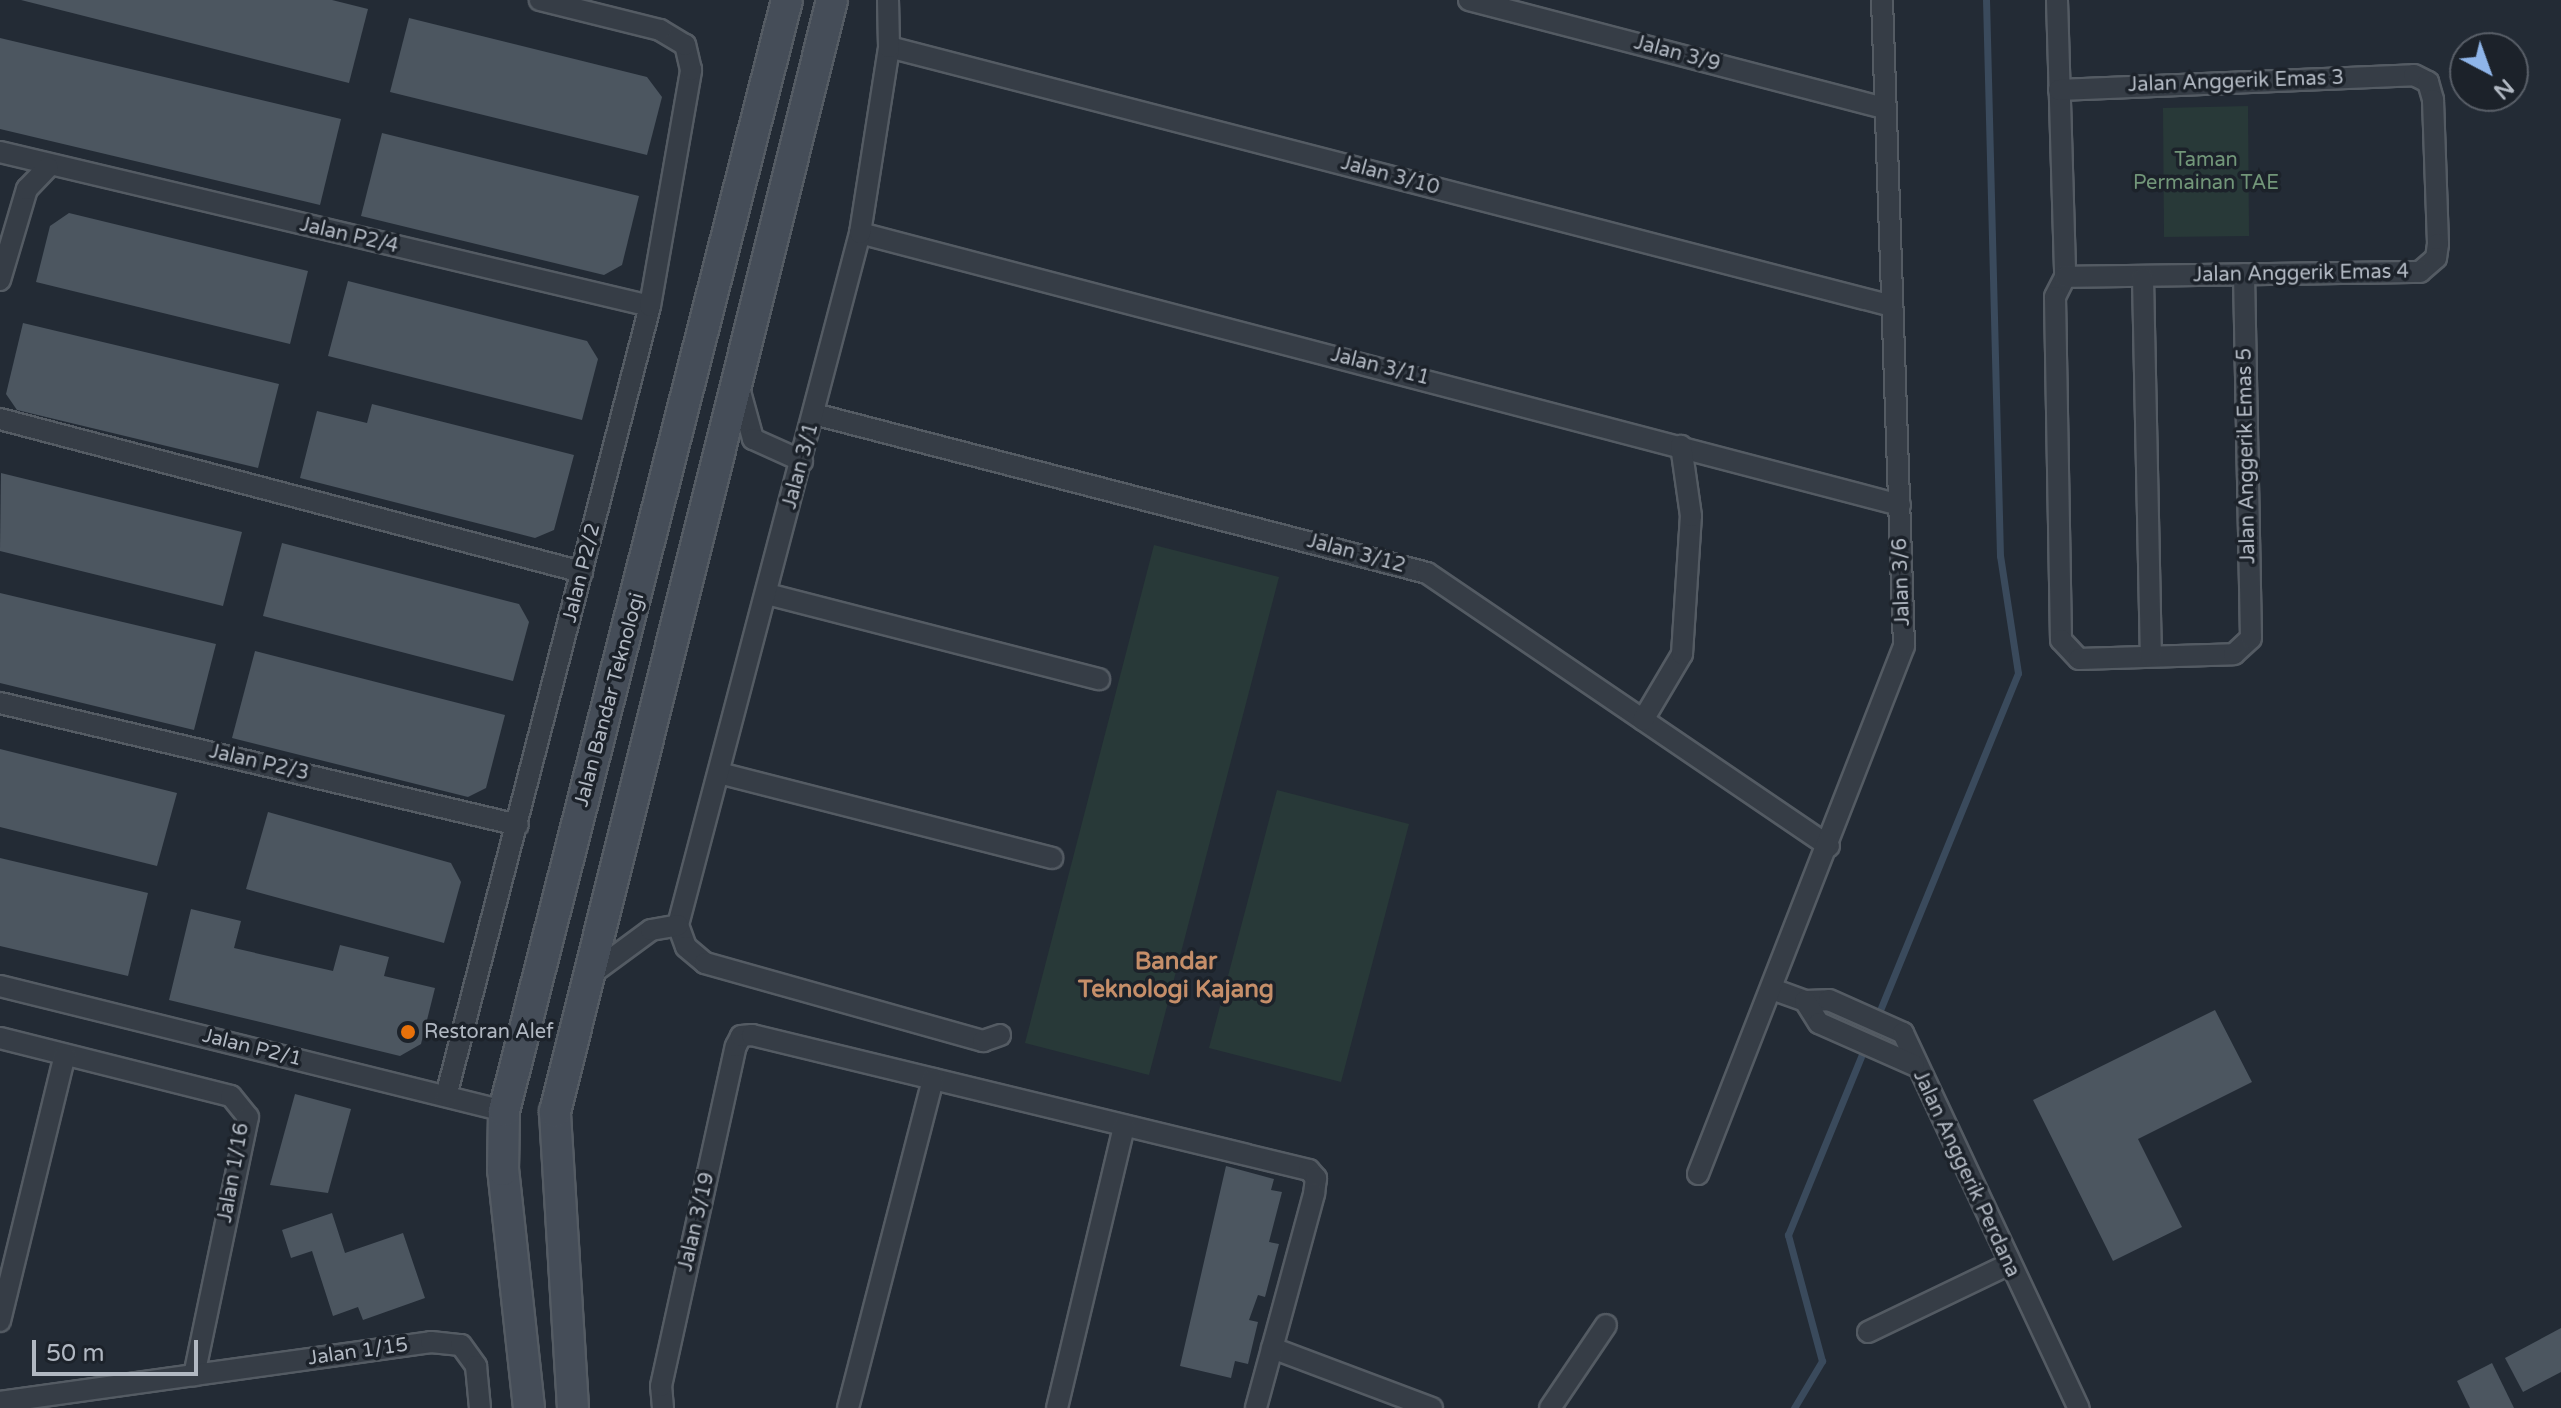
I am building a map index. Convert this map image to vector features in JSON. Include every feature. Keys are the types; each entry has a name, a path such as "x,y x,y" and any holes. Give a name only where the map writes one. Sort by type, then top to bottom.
{"street":[{"name":"Jalan P2/2","path":"446,1096 650,306 691,70 685,45 660,30 540,0"},
{"name":"Jalan Bandar Teknologi","path":"529,1408 503,1170 504,1111 709,317 787,0"},
{"path":"574,1405 555,1112 832,0"},
{"name":"Jalan 3/1","path":"678,925 860,233 889,47 888,0"},
{"name":"Jalan 3/9","path":"1469,0 1884,108"},
{"name":"Jalan 3/6","path":"1698,1174 1829,846 1904,646 1882,0"},
{"path":"2057,0 2065,277 2055,297 2061,640 2079,659 2151,656 2143,278"},
{"name":"Jalan 3/10","path":"889,47 1892,306"},
{"name":"Jalan Anggerik Emas 3","path":"2059,90 2414,75"},
{"name":"Jalan Anggerik Emas 4","path":"2065,277 2420,272 2436,258 2433,100 2428,82 2414,75"},
{"name":"Jalan P2/4","path":"0,152 48,167 650,306"},
{"path":"0,280 27,189 48,167"},
{"name":"Jalan 3/11","path":"860,233 1900,505"},
{"name":"Jalan Anggerik Emas 5","path":"2151,656 2234,654 2251,638 2244,274"},
{"path":"709,317 740,302 754,316"},
{"path":"738,380 753,439 766,450 802,461"},
{"name":"Jalan 3/12","path":"814,414 1427,573 1829,846"},
{"path":"0,419 582,572"},
{"path":"1643,720 1682,654 1691,516 1681,446"},
{"path":"767,594 1099,679"},
{"name":"Jalan P2/3","path":"0,703 518,825"},
{"path":"719,773 1052,858"},
{"path":"589,976 651,930 678,925 686,947 705,963 983,1041 1000,1035"},
{"name":"Jalan P2/1","path":"0,986 504,1111"},
{"name":"Jalan Anggerik Perdana","path":"1772,989 1805,1001 1829,1000 1903,1033 1914,1065 2079,1408"},
{"name":"Jalan Anggerik Perdana","path":"1805,1001 1819,1023 1889,1058 1914,1065"},
{"name":"Jalan 3/19","path":"663,1408 661,1386 741,1036 933,1079"},
{"path":"0,1038 65,1055 0,1321"},
{"name":"Jalan 1/16","path":"65,1055 231,1096 248,1117 194,1375"},
{"path":"848,1408 933,1079 1309,1170 1316,1178 1314,1194 1256,1408"},
{"path":"1057,1408 1124,1126"},
{"path":"1868,1332 2009,1264"},
{"path":"1550,1408 1606,1325"},
{"name":"Jalan 1/15","path":"0,1402 431,1342 461,1345 476,1366 480,1408"},
{"path":"1272,1348 1432,1408"}],"green space":[{"name":"Taman Permainan TAE","path":"2248,106 2249,236 2164,237 2163,108"},
{"path":"1154,545 1279,577 1149,1075 1025,1043"},
{"path":"1277,790 1409,824 1341,1082 1209,1048"}],"building":[{"path":"21,0 332,0 368,9 349,83"},
{"path":"409,18 647,77 662,97 647,155 390,92"},
{"path":"0,38 341,119 320,205 0,129"},
{"path":"382,133 639,196 622,265 604,275 361,216"},
{"path":"69,213 308,271 290,344 36,282 50,226"},
{"path":"348,281 587,341 598,359 582,420 328,356"},
{"path":"23,323 279,384 258,468 17,410 6,394"},
{"path":"372,404 574,455 554,530 535,538 300,478 317,411 367,423"},
{"path":"1,473 242,532 223,606 0,551"},
{"path":"282,543 519,604 529,622 513,681 263,616"},
{"path":"0,593 216,644 194,730 0,683"},
{"path":"255,651 505,715 486,788 468,797 232,738"},
{"path":"0,749 177,793 157,866 0,827"},
{"path":"268,812 451,863 461,882 444,943 246,889"},
{"path":"0,858 148,893 128,976 0,946"},
{"path":"191,909 241,921 234,948 333,971 340,945 389,957 384,976 435,988 421,1044 400,1056 169,1000"},
{"path":"2215,1010 2252,1082 2138,1139 2182,1227 2113,1261 2033,1100"},
{"path":"295,1094 351,1109 328,1193 270,1185"},
{"path":"1226,1166 1274,1179 1271,1190 1282,1192 1269,1242 1279,1244 1265,1297 1258,1295 1249,1320 1258,1322 1248,1364 1235,1361 1231,1378 1180,1366"},
{"path":"332,1213 345,1253 403,1233 425,1298 363,1320 358,1307 333,1316 312,1251 291,1258 282,1230"},
{"path":"2561,1328 2561,1372 2523,1392 2505,1358"},
{"path":"2492,1363 2514,1408 2470,1408 2457,1381"}],"waterway":[{"path":"1794,1408 1822,1361 1788,1235 2018,673 2000,556 1986,0"}],"place":[{"name":"Restoran Alef","path":"408,1032"}],"district":[{"name":"Bandar Teknologi Kajang","path":"1176,976"}]}
